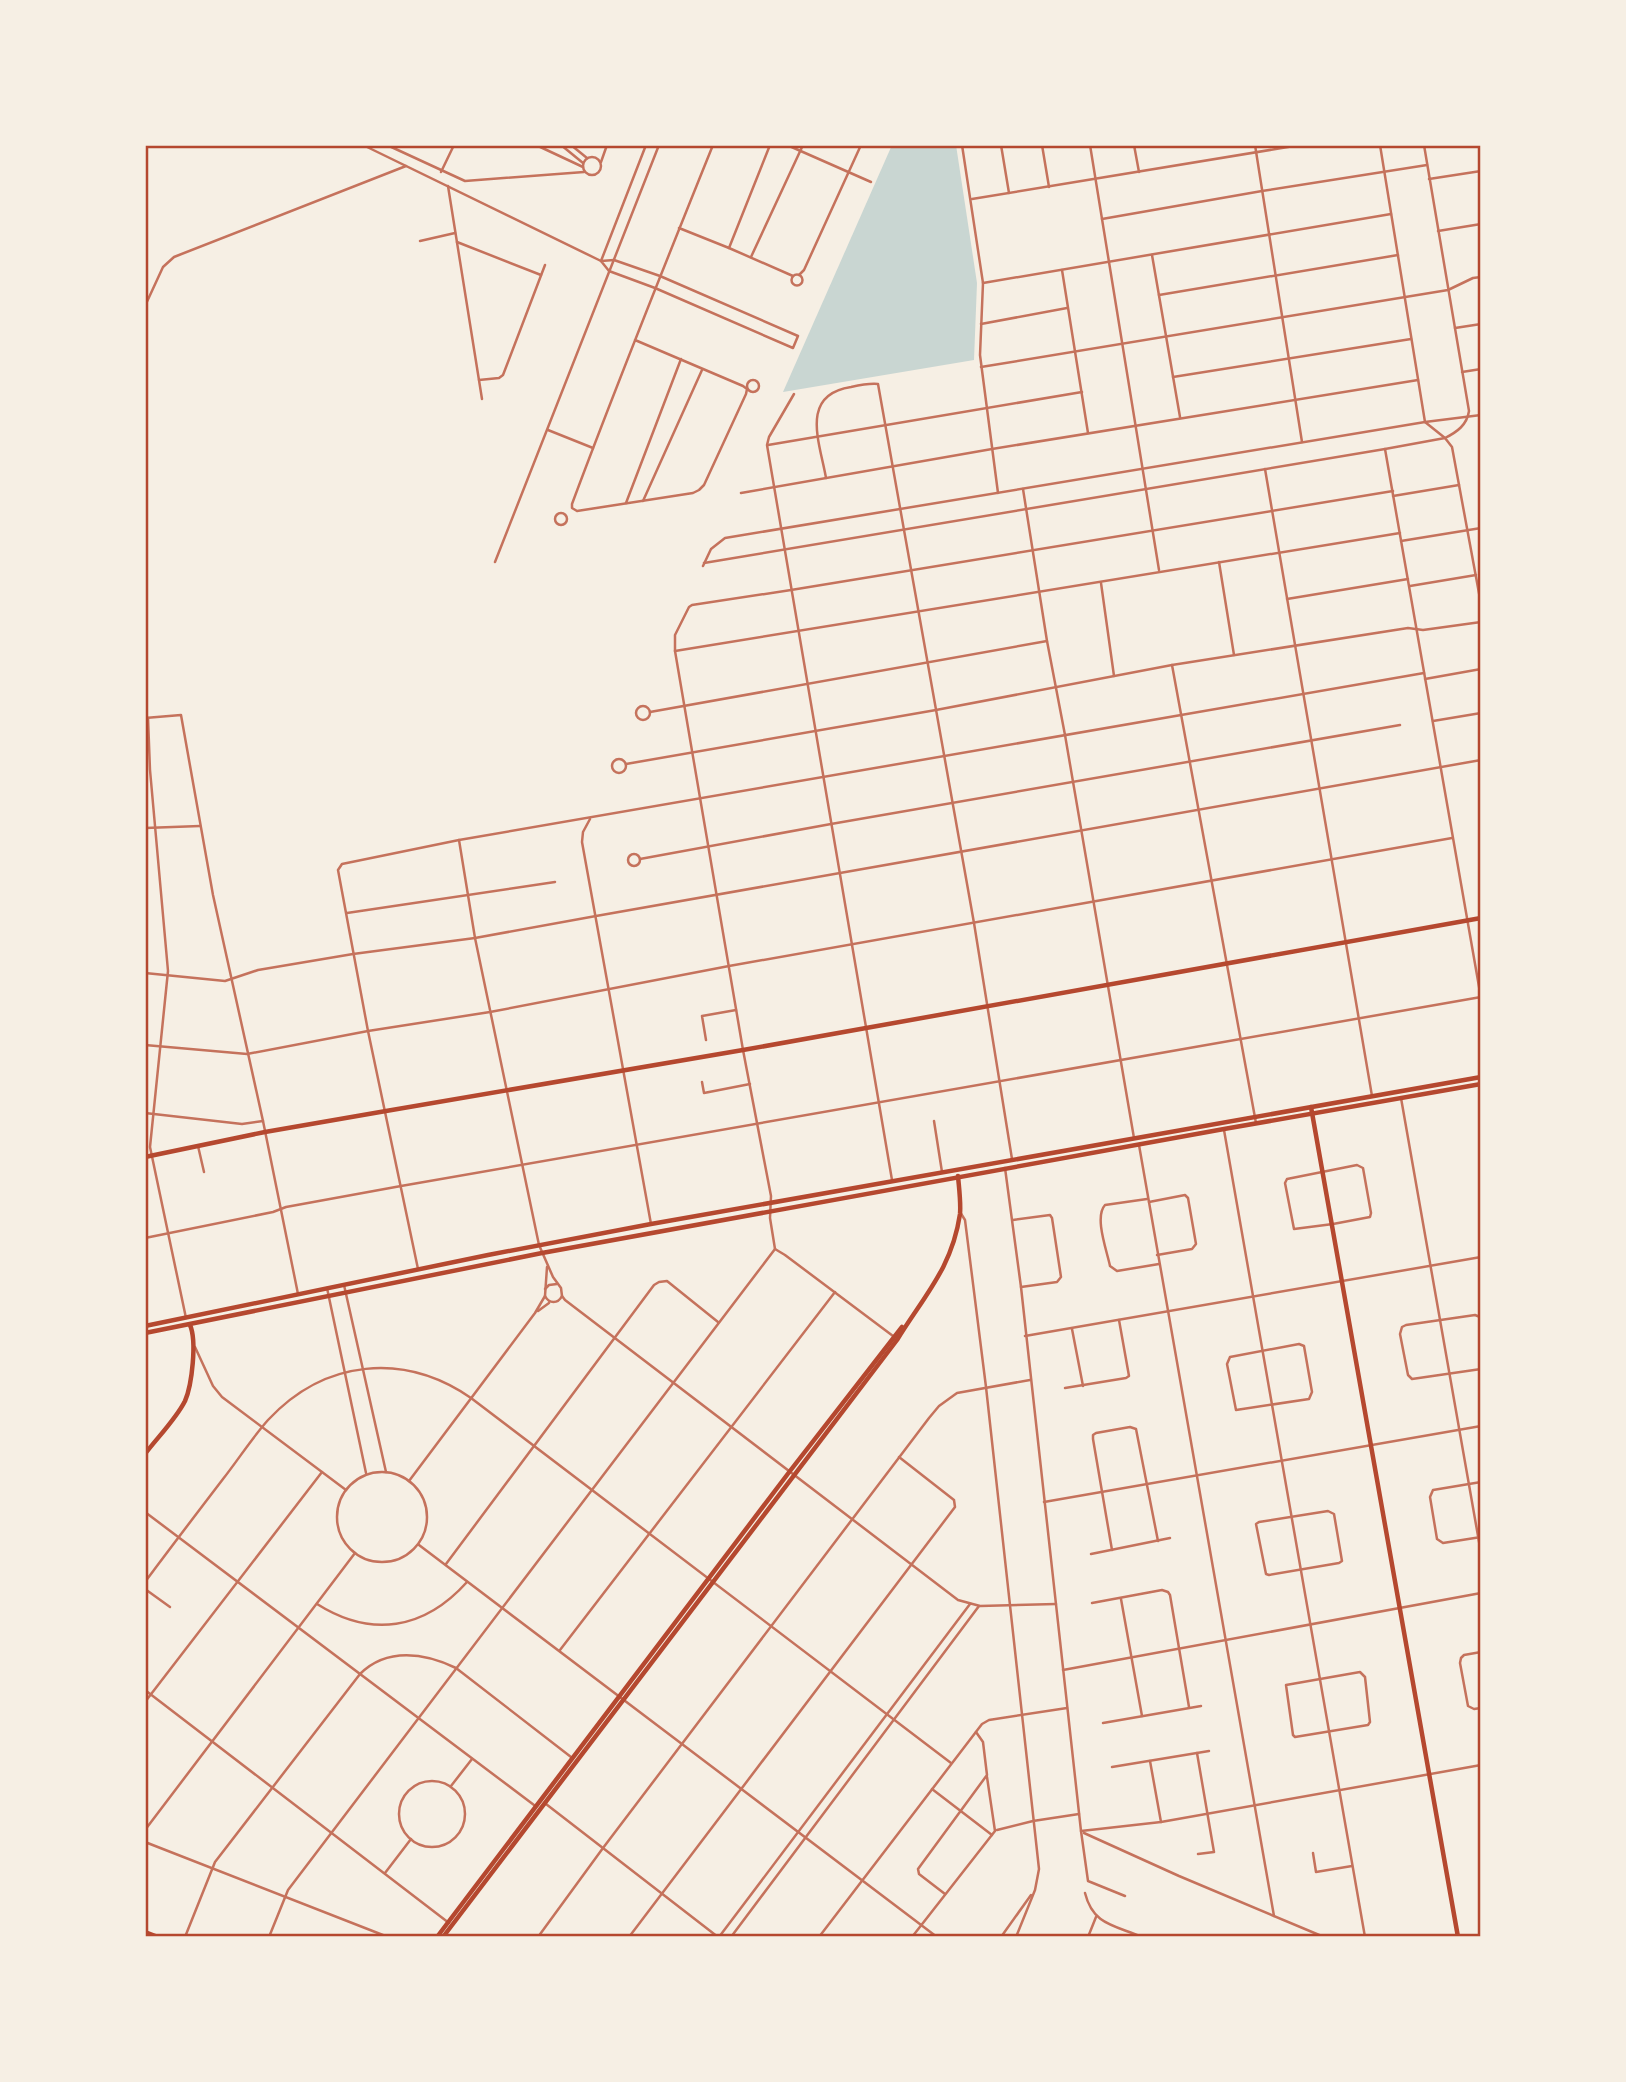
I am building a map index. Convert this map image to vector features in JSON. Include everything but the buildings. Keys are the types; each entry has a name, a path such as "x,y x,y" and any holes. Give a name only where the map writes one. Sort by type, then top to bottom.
{"main road":[{"path":"148,1156 265,1132 1481,918"},
{"path":"145,1326 651,1224 1481,1077"},
{"path":"145,1333 542,1253 1481,1084"},
{"path":"1311,1107 1458,1937"},
{"path":"437,1937 910,1319 943,1270 956,1232 960,1212 957,1170"},
{"path":"145,1454 184,1403 195,1348 190,1325"},
{"path":"443,1937 450,1923"},
{"path":"145,1932 158,1937"}],"street":[{"path":"363,145 601,261 609,271 656,288 793,348 798,336 660,276 614,260 601,261"},
{"path":"387,145 441,172 470,182 584,172"},
{"path":"441,172 454,145"},
{"path":"536,145 583,165"},
{"path":"561,145 583,165"},
{"path":"571,145 587,158 593,157 601,162"},
{"path":"587,158 583,165 584,172 589,176 595,175 601,169 607,145"},
{"path":"601,261 646,145"},
{"path":"495,562 659,145"},
{"path":"566,515 572,508 593,448 713,145"},
{"path":"729,248 770,145"},
{"path":"787,145 871,182"},
{"path":"751,257 803,145"},
{"path":"679,229 793,276 799,275 804,270 861,145"},
{"path":"962,145 983,283 981,366 998,493"},
{"path":"1001,145 1009,193"},
{"path":"1042,145 1049,187"},
{"path":"1090,145 1159,572"},
{"path":"1134,145 1139,172"},
{"path":"1255,145 1302,442"},
{"path":"971,200 1300,145"},
{"path":"1380,145 1425,422 1452,447 1481,604"},
{"path":"1424,145 1469,411 1468,418 1461,428 1445,438 783,548 703,565 711,549 725,538 1302,442 1425,422 1468,418 1481,415"},
{"path":"1102,219 1427,165"},
{"path":"145,306 163,267 174,257 406,166"},
{"path":"1429,179 1481,171"},
{"path":"447,186 482,399"},
{"path":"983,283 1391,214"},
{"path":"1438,231 1481,224"},
{"path":"420,240 455,233"},
{"path":"457,242 541,275"},
{"path":"1152,255 1180,418"},
{"path":"1159,295 1398,255"},
{"path":"479,380 499,378 503,375 545,265"},
{"path":"1062,270 1088,433"},
{"path":"793,276 792,282 798,285 802,281 799,275"},
{"path":"981,366 1448,290 1481,276"},
{"path":"981,324 1068,308"},
{"path":"1455,328 1481,324"},
{"path":"1173,377 1411,339"},
{"path":"572,508 581,511 699,490 704,485 747,389 635,340"},
{"path":"626,503 681,359"},
{"path":"643,500 703,369"},
{"path":"1462,372 1481,369"},
{"path":"740,493 1418,380"},
{"path":"826,478 816,420 821,401 844,388 878,384 974,923 1012,1159"},
{"path":"767,445 1082,392"},
{"path":"794,394 767,445 892,1181"},
{"path":"548,430 593,448"},
{"path":"145,1238 401,1186 1481,998 1385,449"},
{"path":"1265,469 1372,1096"},
{"path":"269,1937 285,1896 331,1832 775,1249 771,1202 758,1124 675,651 675,635 692,605 1272,510 1460,485"},
{"path":"1023,489 1134,1139"},
{"path":"1401,541 1481,528"},
{"path":"675,651 1400,533"},
{"path":"1219,562 1234,655"},
{"path":"1409,586 1476,575"},
{"path":"1287,599 1408,579"},
{"path":"1100,581 1114,677"},
{"path":"626,764 1234,655 1408,628 1423,630 1481,622"},
{"path":"650,712 1047,641"},
{"path":"1172,666 1256,1123"},
{"path":"1425,679 1481,668"},
{"path":"418,1269 368,1031 339,866 459,840 1424,673"},
{"path":"640,707 647,708 650,712 649,717 644,720 639,720 636,714 640,707"},
{"path":"1433,721 1481,713"},
{"path":"186,1318 148,1156 168,975 148,770 147,717 181,715 231,980 298,1294"},
{"path":"640,859 1401,724"},
{"path":"617,759 624,760 626,764 624,771 620,773 612,766 617,759"},
{"path":"145,973 231,980 258,970 353,954 475,939 1481,760"},
{"path":"590,818 583,832 582,842 651,1224"},
{"path":"145,828 200,826"},
{"path":"145,1045 247,1054 1452,838"},
{"path":"459,840 475,939 539,1245 568,1304 958,1600 980,1606 1056,1604"},
{"path":"346,914 555,882"},
{"path":"706,1040 702,1016 736,1010"},
{"path":"702,1082 704,1093 750,1084"},
{"path":"1401,1098 1481,1553"},
{"path":"145,1114 242,1124 263,1121"},
{"path":"934,1121 942,1172"},
{"path":"1224,1129 1365,1937"},
{"path":"1139,1145 1273,1916"},
{"path":"198,1146 204,1172"},
{"path":"1357,1165 1363,1168 1370,1217 1333,1224 1294,1229 1285,1183 1287,1179 1357,1165"},
{"path":"1005,1168 1021,1287 1088,1881 1125,1896"},
{"path":"1157,1255 1192,1249 1196,1244 1188,1198 1183,1195 1105,1205 1101,1209 1104,1243 1110,1266 1117,1271 1159,1264"},
{"path":"960,1212 965,1220 986,1387 1039,1869 1035,1889 1016,1937"},
{"path":"1013,1220 1050,1215 1061,1277 1058,1282 1021,1287"},
{"path":"775,1249 895,1338"},
{"path":"1025,1336 1481,1257"},
{"path":"410,1480 535,1313 545,1296 547,1264"},
{"path":"445,1564 654,1285 667,1281 718,1322"},
{"path":"545,1289 557,1284"},
{"path":"344,1285 386,1472"},
{"path":"327,1288 366,1475"},
{"path":"560,1651 835,1292"},
{"path":"545,1296 554,1302 568,1304"},
{"path":"535,1313 562,1296"},
{"path":"1481,1321 1480,1317 1475,1315 1406,1325 1402,1327 1400,1334 1410,1378 1415,1380 1481,1369"},
{"path":"1065,1388 1129,1376 1119,1320"},
{"path":"1072,1328 1083,1385"},
{"path":"1303,1344 1312,1392 1309,1399 1273,1405 1236,1410 1227,1364 1230,1357 1303,1344"},
{"path":"195,1348 220,1395 346,1490"},
{"path":"145,1582 262,1427 307,1388 324,1379 364,1369 413,1371 439,1380 471,1398 951,1763"},
{"path":"538,1937 929,1418 948,1399 962,1392 1030,1380"},
{"path":"1044,1502 1481,1426"},
{"path":"1112,1550 1093,1434 1130,1427 1136,1429 1158,1541"},
{"path":"629,1937 955,1507 955,1503 899,1457"},
{"path":"145,1702 321,1472"},
{"path":"386,1472 410,1480 418,1489 424,1499 427,1521 419,1545 401,1558 377,1562 355,1553 342,1537 338,1528 338,1507 346,1490 366,1475 386,1472"},
{"path":"1479,1537 1443,1543 1437,1539 1430,1497 1433,1490 1481,1482"},
{"path":"1332,1511 1342,1557 1339,1563 1301,1570 1266,1574 1256,1528 1259,1522 1332,1511"},
{"path":"145,1512 538,1808"},
{"path":"1091,1554 1170,1538"},
{"path":"419,1545 937,1937"},
{"path":"145,1830 355,1553"},
{"path":"317,1604 332,1614 356,1623 396,1624 430,1614 457,1594 467,1581"},
{"path":"145,1589 170,1607"},
{"path":"1092,1603 1162,1590 1168,1592 1189,1707"},
{"path":"1063,1670 1481,1593"},
{"path":"1120,1598 1142,1716"},
{"path":"543,1801 719,1937 970,1604"},
{"path":"731,1937 980,1606"},
{"path":"1481,1653 1464,1655 1460,1662 1468,1706 1474,1709 1481,1707"},
{"path":"185,1937 215,1861 360,1674 367,1667 382,1660 408,1654 435,1659 456,1668 574,1759"},
{"path":"1360,1672 1365,1677 1370,1722 1368,1725 1330,1731 1295,1737 1293,1735 1286,1685 1360,1672"},
{"path":"145,1690 450,1923"},
{"path":"1103,1723 1200,1706"},
{"path":"819,1937 976,1731 989,1720 1067,1709"},
{"path":"976,1731 983,1742 995,1831"},
{"path":"1112,1767 1209,1751"},
{"path":"1198,1753 1214,1852 1198,1854"},
{"path":"451,1786 472,1759"},
{"path":"1150,1761 1161,1822"},
{"path":"1081,1831 1161,1822 1481,1765"},
{"path":"945,1894 919,1874 918,1869 986,1775"},
{"path":"437,1780 451,1786 460,1794 466,1816 460,1832 452,1841 436,1847 425,1846 411,1839 403,1830 400,1805 416,1784 437,1780"},
{"path":"932,1789 992,1835"},
{"path":"912,1937 995,1831 1032,1821 1079,1814"},
{"path":"1081,1831 1324,1937"},
{"path":"385,1873 411,1839"},
{"path":"145,1842 388,1937"},
{"path":"1313,1853 1316,1872 1352,1866"},
{"path":"1001,1937 1035,1889"},
{"path":"1085,1893 1096,1917 1142,1937"},
{"path":"1088,1937 1096,1917"}],"shaded area":[{"path":"892,145 956,145 977,283 974,360 783,392"}]}
